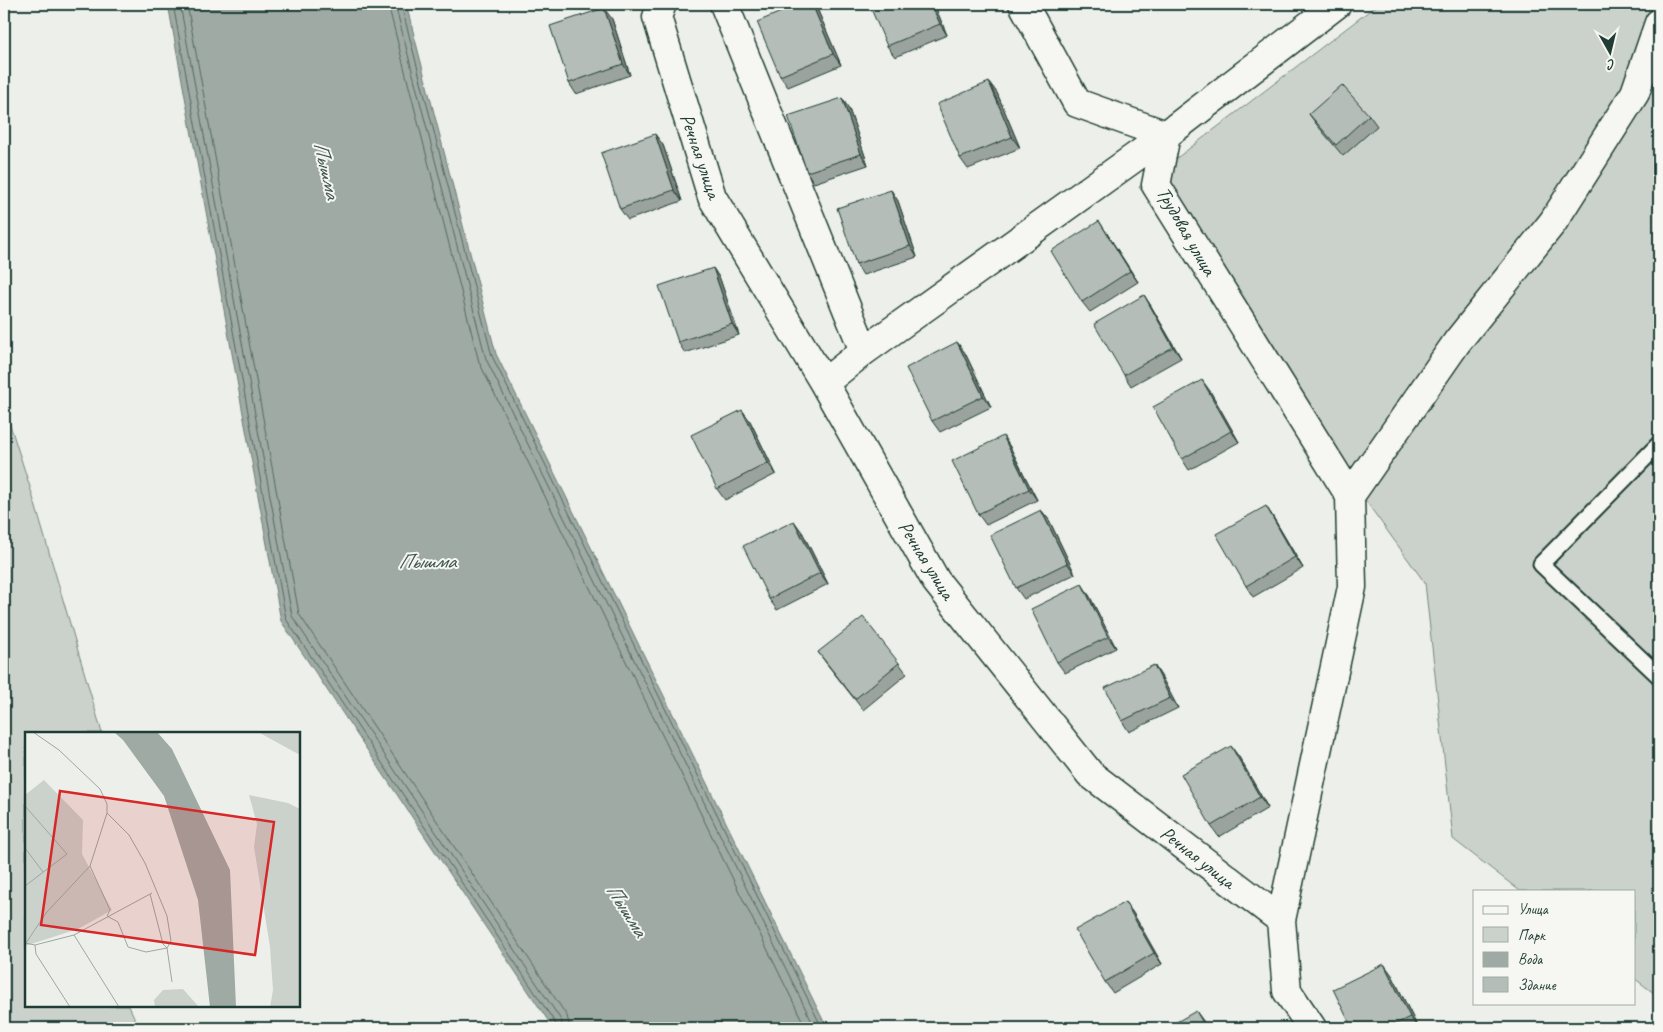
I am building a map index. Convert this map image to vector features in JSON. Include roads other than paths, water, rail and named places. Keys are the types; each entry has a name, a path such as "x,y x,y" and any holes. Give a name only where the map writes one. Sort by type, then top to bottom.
{"street":[{"name":"Речная улица","path":"662,4 657,17 712,197 824,383 936,581 1090,774 1280,920"},
{"path":"724,4 864,351"},
{"path":"1023,4 1077,102 1166,135"},
{"path":"824,383 864,351 1166,135 1337,4"},
{"path":"1312,1028 1287,991 1280,920 1352,587 1350,496 1457,342 1554,222 1635,93 1659,23"},
{"name":"Трудовая улица","path":"1166,135 1156,185 1350,496"}],"lane":[{"path":"1659,444 1541,564 1659,676"}],"water":[{"name":"Пышма","path":"168,4 406,4 496,354 827,1028 553,1028 281,621"}]}
